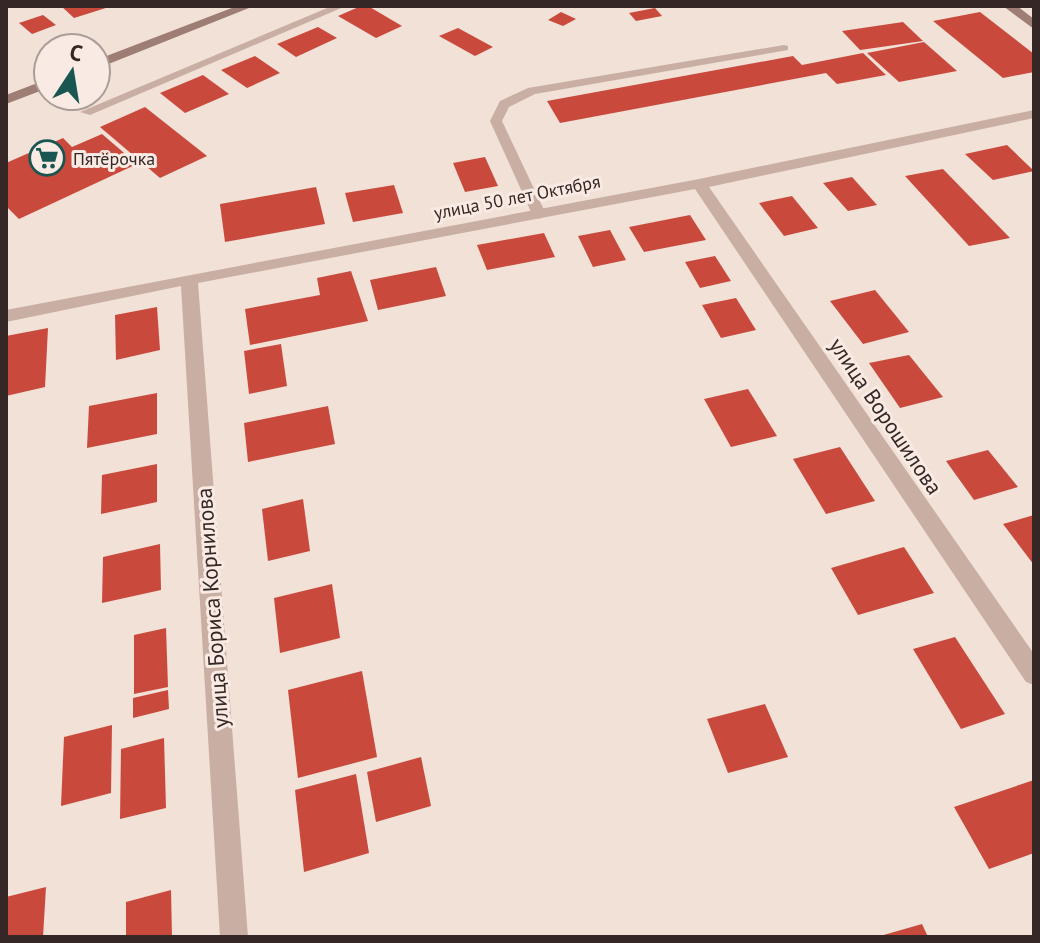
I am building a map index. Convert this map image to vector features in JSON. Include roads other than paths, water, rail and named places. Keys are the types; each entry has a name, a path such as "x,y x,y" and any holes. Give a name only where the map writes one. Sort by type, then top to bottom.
{"main road":[{"path":"112,59 248,6"},
{"path":"1009,6 1034,25"},
{"path":"6,100 32,89"}],"street":[{"name":"улица 50 лет Октября","path":"6,316 699,184 1034,114"},
{"name":"улица Ворошилова","path":"699,184 1034,674"},
{"name":"улица Бориса Корнилова","path":"189,279 234,937"}],"lane":[{"path":"112,101 341,6"},
{"path":"539,214 496,121 506,100 532,91 784,48"}],"place":[{"name":"Пятёрочка","path":"47,158"}]}
